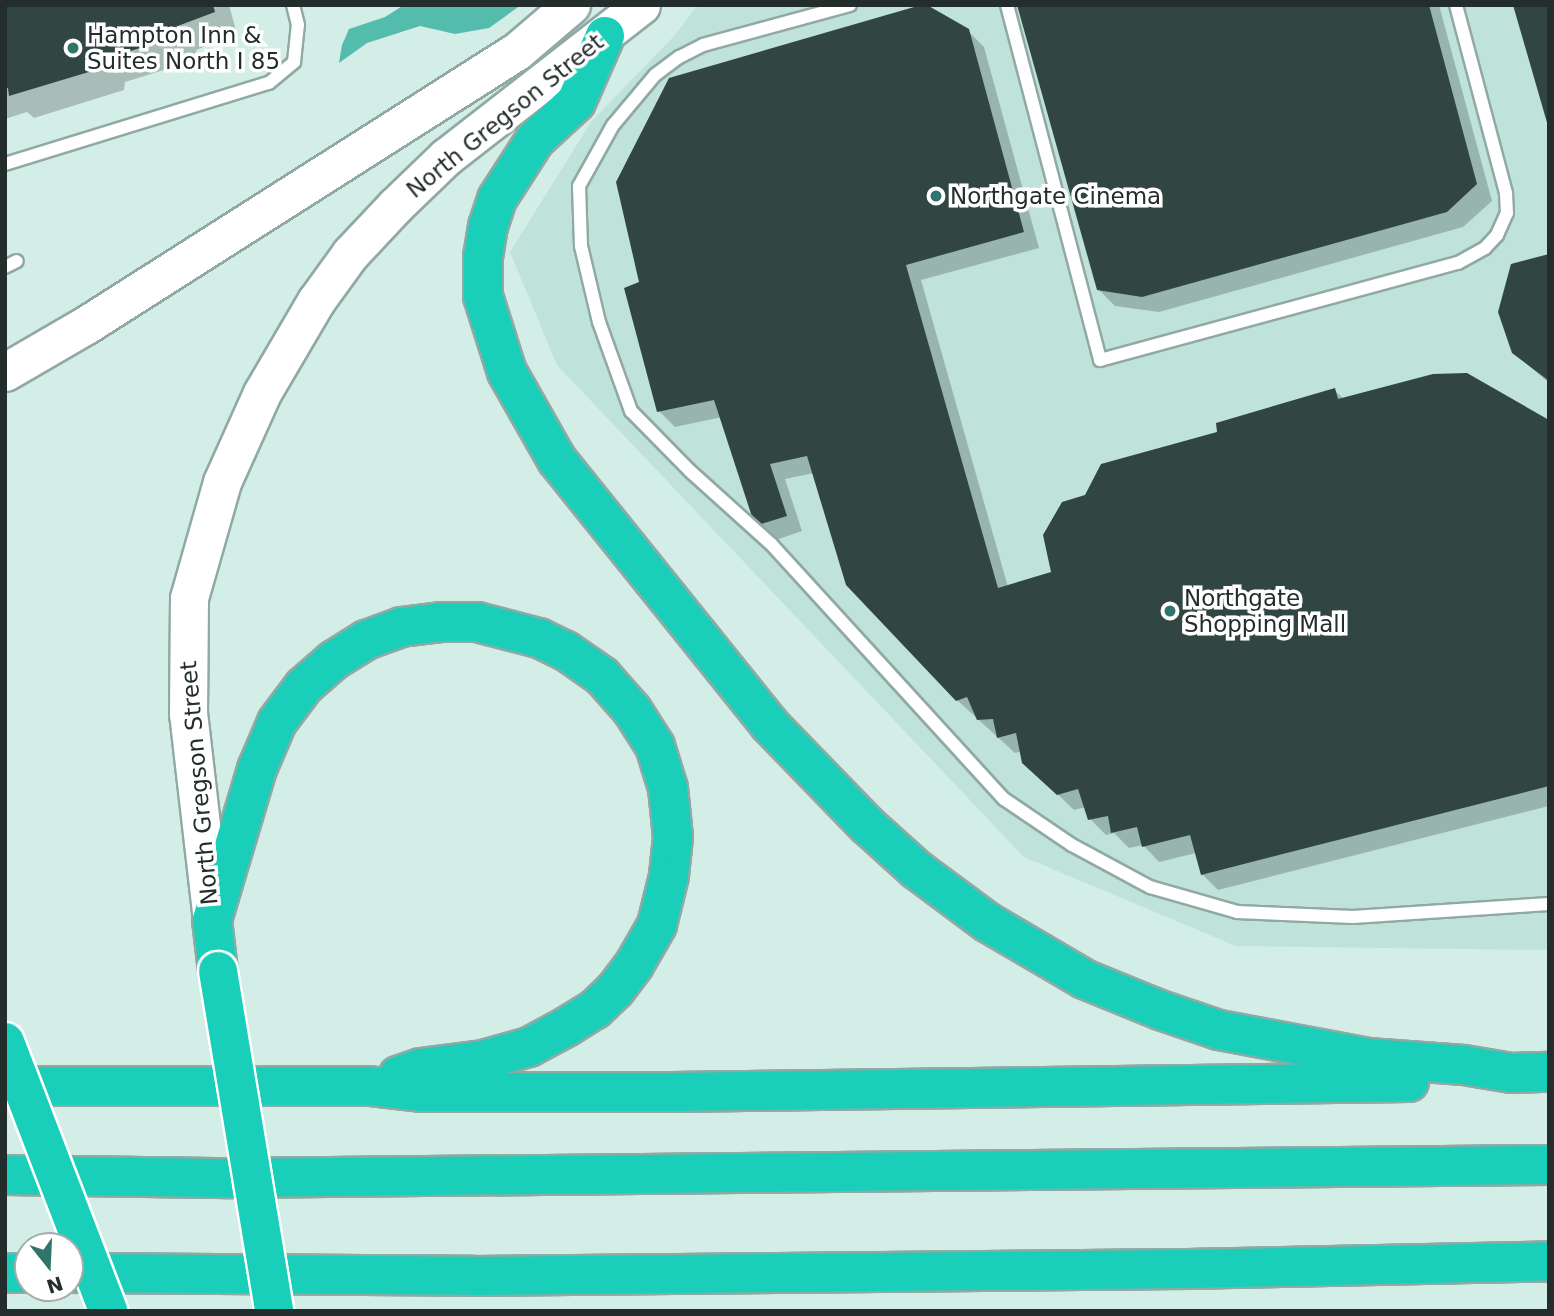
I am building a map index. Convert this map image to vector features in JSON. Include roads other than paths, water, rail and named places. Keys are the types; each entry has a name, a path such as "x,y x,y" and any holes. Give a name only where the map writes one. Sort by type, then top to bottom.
{"highway":[{"path":"605,36 576,102 535,140 497,200 488,226 483,256 483,296 507,372 557,460 769,724 867,825 917,870 987,922 1084,979 1160,1010 1219,1030 1368,1058 1464,1065 1511,1073"},
{"path":"212,920 257,769 276,722 304,686 334,660 366,640 401,627 441,622 477,622 539,638 566,651 601,676 632,710 655,746 668,789 673,837 669,876 657,925 634,965 615,990 595,1009 568,1026 528,1047 495,1057 421,1068 369,1086"},
{"name":"North Gregson Street","path":"212,920 274,1311"},
{"path":"5,1042 108,1311"},
{"path":"5,1086 369,1086 421,1092 672,1092 1463,1082 1511,1073 1549,1072"},
{"path":"5,1175 232,1178 1549,1165"},
{"path":"84,1273 502,1276 1182,1269 1549,1261"}],"main road":[{"name":"North Gregson Street","path":"5,372 86,326 517,51 571,5"},
{"name":"North Gregson Street","path":"212,920 188,714 189,598 228,469 262,393 289,345 350,254 395,206 446,157 605,36 641,5"}],"lane":[{"path":"5,164 269,82 294,62 299,24 293,5"},
{"path":"850,5 703,46 679,57 655,75 613,125 579,186 581,246 598,323 631,411 690,471 771,544 1004,799 1072,845 1150,887 1237,912 1250,913 1353,917 1549,904"},
{"path":"1007,5 1100,360 1458,263 1485,248 1497,235 1507,213 1506,193 1456,5"}],"place":[{"name":"Hampton Inn & Suites North I 85","path":"73,48"},
{"name":"Northgate Cinema","path":"936,196"},
{"name":"Northgate Shopping Mall","path":"1170,611"}]}
